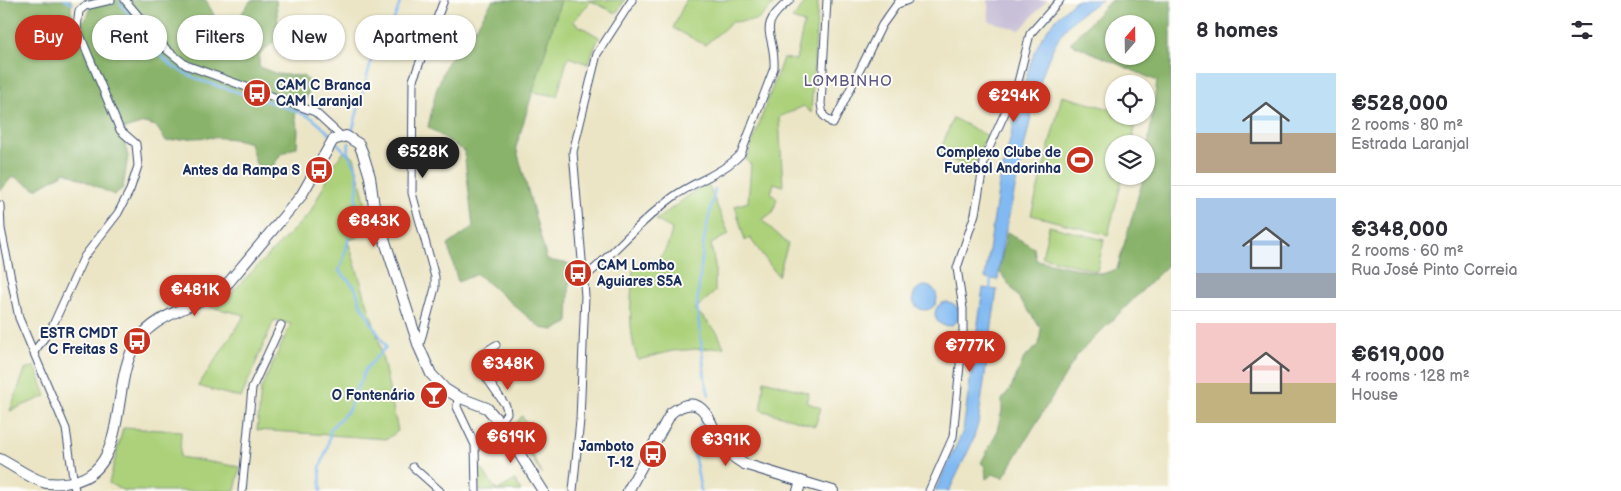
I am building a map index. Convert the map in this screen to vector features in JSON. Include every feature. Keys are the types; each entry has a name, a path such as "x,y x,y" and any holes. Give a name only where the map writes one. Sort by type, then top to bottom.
{"main road":[{"path":"0,459 46,483 74,488 98,473 112,446 126,363 137,342 147,330 167,316 218,292 229,282 301,196 329,145 333,140 341,136 355,141 363,154 370,177 374,207 419,347 435,379 458,397 486,408 500,423 543,491"},
{"path":"628,491 671,413 685,404 695,405 701,409 713,424 722,445 738,461 799,486 833,491"}],"street":[{"path":"34,352 52,327 84,257 118,213 138,166 136,144 120,130 77,28 79,11 85,6 111,0"},
{"path":"125,0 168,50 186,65 315,112 341,136"},
{"path":"419,347 435,288 435,277 412,193 413,80 444,0"},
{"path":"573,491 583,381 584,278 573,152 597,54 632,0"},
{"path":"584,278 606,260 629,234 673,197 732,164 741,154 774,68 769,24 772,16 790,0"},
{"path":"827,0 821,104 823,115 833,124 882,25 899,2 908,0"},
{"path":"928,491 953,437 963,334 963,309 958,268 975,214 985,157 1017,86 1030,34 1060,0"},
{"path":"0,205 1,229 19,318 66,429 74,488"},
{"path":"242,491 252,388 281,325"},
{"path":"496,345 483,353 479,367 506,406 507,413 500,423"},
{"path":"458,397 457,407 475,445 476,491"},
{"path":"413,467 440,491"}],"shaded area":[{"path":"988,0 1047,0 1020,30 989,21"}],"green space":[{"path":"0,0 71,0 72,15 15,15 15,60 82,60 82,22 89,14 90,0 206,0 214,15 177,15 177,60 259,60 259,67 277,74 303,76 312,84 306,99 295,115 298,130 297,147 281,154 271,169 256,164 250,143 241,140 209,137 166,141 156,126 144,123 121,130 128,156 123,188 114,195 66,172 36,189 13,176 0,191"},
{"path":"251,0 276,0 277,15 273,15 273,42 263,51 263,15 241,15"},
{"path":"493,0 561,0 516,147 547,260 570,264 568,323 554,330 541,328 477,274 458,282 448,245 473,227 464,151 428,127 436,91 447,62 449,60 476,60 476,27"},
{"path":"561,0 625,0 616,13 591,1 573,22 599,37 588,64 568,57 557,96 532,92"},
{"path":"686,0 778,0 758,20 732,22 705,45 673,28"},
{"path":"808,0 818,0 811,113 804,106 779,117 783,186 774,183 771,193 777,199 773,212 762,220 788,244 778,276 750,238 745,241 735,206 748,202 751,165 746,160 783,58 796,60 804,23 792,19"},
{"path":"1111,0 1171,0 1171,262 1078,354 1003,478 993,474 986,479 985,466 981,463 996,434 1002,411 1002,400 1012,386 1024,358 1039,345 1041,328 999,271 1007,232 1034,248 1036,260 1102,274 1117,269 1141,185 1155,185 1155,135 1149,135 1151,125 1155,125 1157,81 1155,80 1155,75 1143,75 1120,65 1155,65 1155,15 1105,15 1105,58 1070,43"},
{"name":"Complexo Clube de Futebol Andorinha","path":"1062,96 1105,108 1105,125 1136,125 1133,135 1105,135 1105,185 1121,185 1108,235 1031,215"},
{"path":"953,118 988,136 978,150 975,170 939,154"},
{"path":"345,151 354,157 372,230 348,241 379,341 398,431 387,439 257,430 261,389 291,324 274,320 241,398 198,386 245,315 210,307 226,298 310,213 336,161"},
{"path":"707,182 729,234 711,244 715,265 715,292 695,309 717,332 724,347 672,351 638,360 631,327 633,270 655,261 667,246 672,229 656,220"},
{"path":"1049,226 1104,240 1097,271 1042,257"},
{"path":"35,366 46,396 10,411 25,370"},
{"path":"764,380 809,393 806,402 821,408 815,426 761,410"},
{"path":"522,416 528,426 531,452 542,474 513,428"},
{"path":"123,428 181,431 180,457 240,467 235,491 124,491 109,483"},
{"path":"477,462 497,491 478,491"},
{"path":"515,480 521,491 497,491"}],"water":[{"path":"1076,0 1102,0 1084,11 1063,32 1046,64 1035,100 1021,96 1034,54 1045,32"},
{"path":"1018,108 1032,112 1002,247 998,280 985,278 999,184"},
{"path":"925,286 933,290 937,298 933,306 925,310 917,306 913,298 917,290"},
{"path":"983,288 997,290 978,424 972,443 949,491 935,491 963,431"},
{"path":"947,302 955,306 959,314 955,322 947,326 939,322 935,314 939,306"}],"waterway":[{"path":"65,0 73,4"},
{"path":"352,132 372,58 387,39 401,0"},
{"path":"120,3 163,58 175,68 199,80 291,109 312,118 330,134"},
{"path":"1022,111 1029,96"},
{"path":"337,143 348,155"},
{"path":"321,491 320,468 327,449 331,428 349,410 354,392 361,382 364,371 386,347 361,305 355,287 339,271 346,249 357,193 357,171 350,157 349,143"},
{"path":"709,395 705,379 697,305 704,239 715,189"},
{"path":"990,291 991,276"},
{"path":"701,422 693,448 701,491"}],"place":[{"name":"CAM C Branca CAM Laranjal","path":"257,93"},
{"name":"Complexo Clube de Futebol Andorinha","path":"1080,160"},
{"name":"Antes da Rampa S","path":"319,170"},
{"name":"CAM Lombo Aguiares S5A","path":"578,273"},
{"name":"ESTR CMDT C Freitas S","path":"137,341"},
{"name":"O Fontenário","path":"434,395"},
{"name":"Jamboto T-12","path":"653,454"}],"district":[{"name":"LOMBINHO","path":"848,81"}]}
